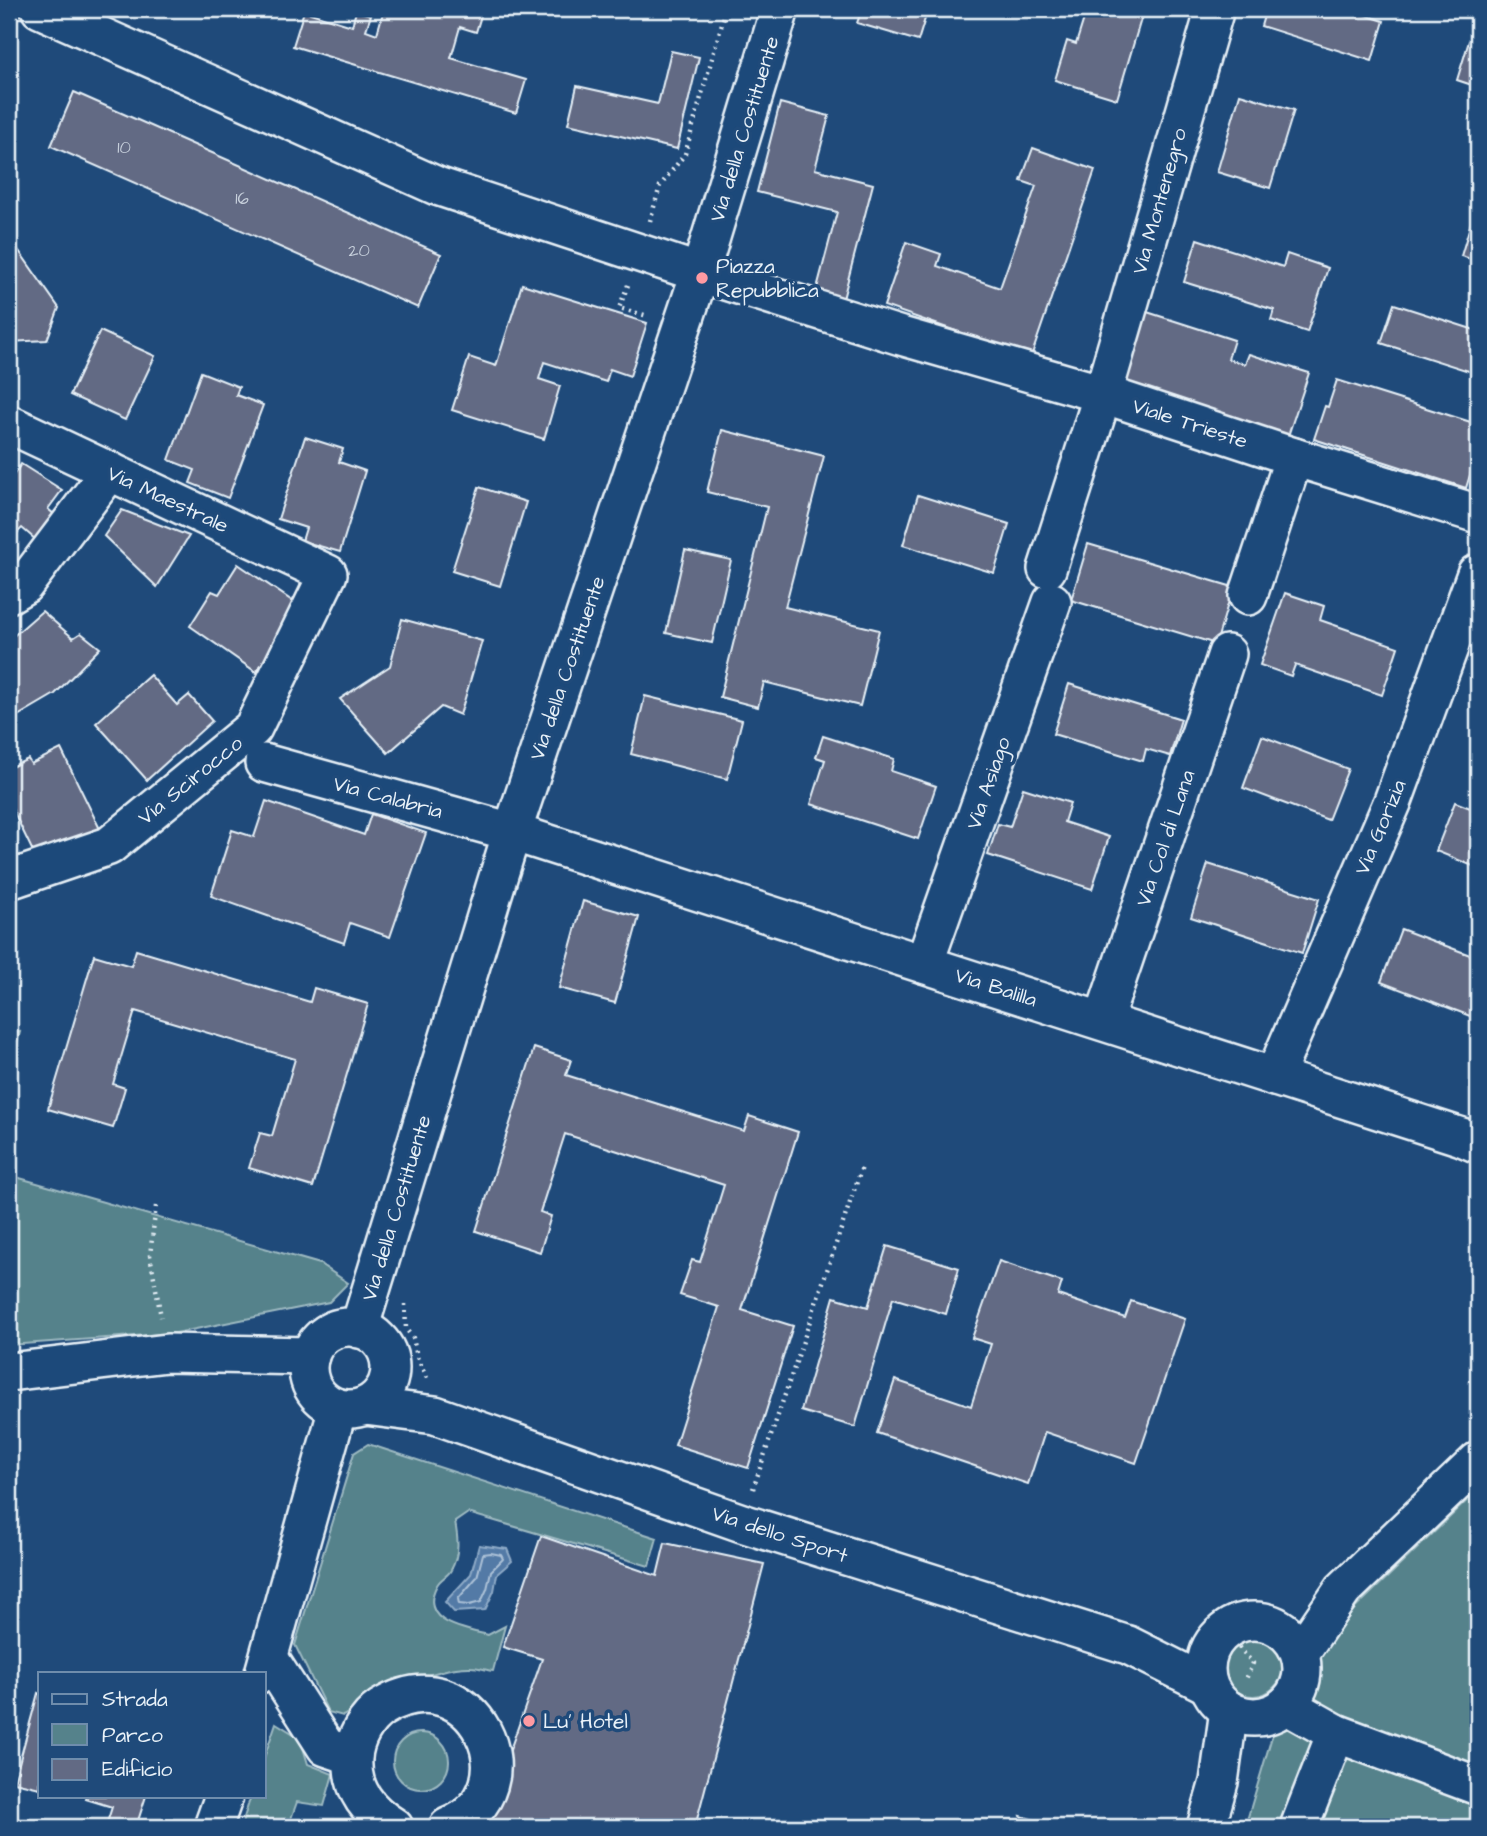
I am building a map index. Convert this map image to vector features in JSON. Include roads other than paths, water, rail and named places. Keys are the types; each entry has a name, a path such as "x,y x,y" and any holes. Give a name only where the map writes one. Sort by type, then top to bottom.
{"street":[{"path":"40,9 437,186 700,273"},
{"name":"Via della Costituente","path":"359,1329 513,832 700,273 780,9"},
{"name":"Via Montenegro","path":"1103,394 1215,9"},
{"name":"Viale Trieste","path":"700,273 901,337 1103,394 1478,514"},
{"name":"Via Asiago","path":"924,964 1050,585 1103,394"},
{"name":"Via Maestrale","path":"9,424 328,574"},
{"path":"1248,596 1294,457"},
{"path":"9,594 24,585 110,471"},
{"name":"Via Scirocco","path":"9,880 109,846 253,727 328,574"},
{"name":"Via Gorizia","path":"1273,1077 1393,801 1476,574"},
{"name":"Via Col di Lana","path":"1103,1021 1227,654"},
{"name":"Via Calabria","path":"264,763 513,832"},
{"name":"Via Balilla","path":"513,832 1478,1144"},
{"path":"338,1329 359,1329 377,1338 385,1348 390,1361 390,1375 385,1388 376,1399 352,1407 327,1402 317,1393 311,1382 308,1368 310,1356 316,1344 326,1335 338,1329"},
{"path":"9,1371 167,1353 310,1356"},
{"name":"Via dello Sport","path":"390,1361 408,1386 435,1415"},
{"path":"352,1407 267,1666 326,1747 353,1756"},
{"name":"Via dello Sport","path":"352,1407 435,1415 742,1523 1262,1690 1352,1739 1478,1786"},
{"path":"1262,1690 1343,1590 1478,1461"},
{"path":"1262,1690 1206,1659 1222,1644 1220,1634 1233,1625 1262,1621 1343,1590"},
{"path":"1206,1827 1219,1782 1286,1632 1262,1621"},
{"name":"Via dello Sport","path":"1128,1645 1222,1644"},
{"path":"394,1827 376,1816 362,1799 354,1779 353,1756 360,1732 374,1713 395,1700 418,1694 442,1696 463,1707 480,1724 490,1746 492,1770 486,1791 475,1809 458,1823 448,1827"},
{"path":"1299,1827 1352,1739"},
{"path":"214,1827 223,1798"}],"water":[{"path":"479,1545 507,1549 512,1561 497,1574 494,1591 485,1610 454,1612 445,1602 471,1574"}],"place":[{"name":"Piazza Repubblica","path":"702,278"},
{"name":"Lu' Hotel","path":"529,1721"}]}
